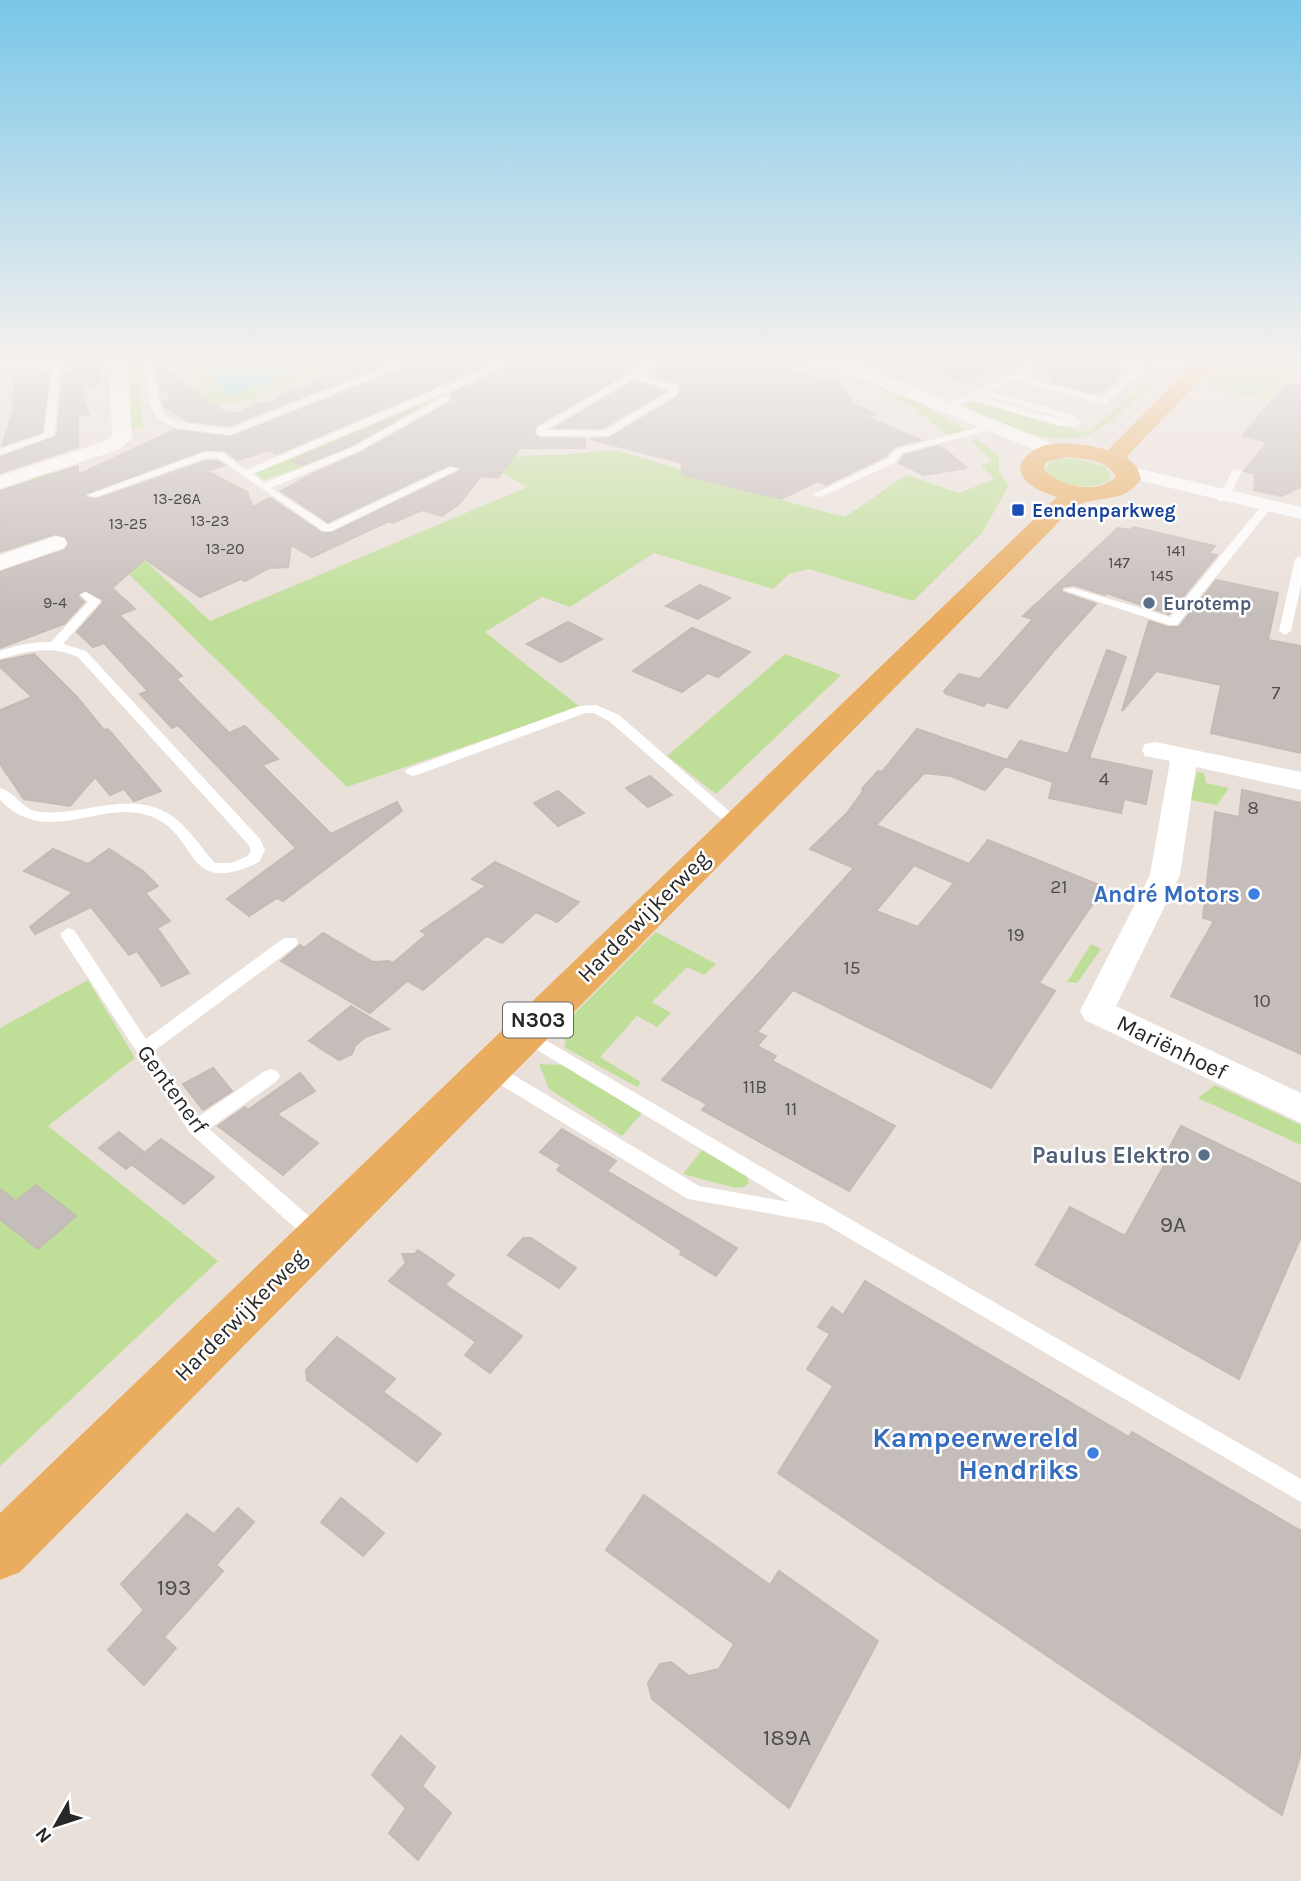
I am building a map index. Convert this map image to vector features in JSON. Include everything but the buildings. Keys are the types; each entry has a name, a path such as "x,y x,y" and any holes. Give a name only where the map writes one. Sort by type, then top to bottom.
{"main road":[{"path":"1114,468 1119,451 1126,444"},
{"path":"1114,468 1131,444"},
{"path":"1054,472 1114,468"},
{"name":"N303","path":"1054,472 1106,492 1114,468"},
{"name":"Harderwijkerweg","path":"0,1516 956,592 1045,496 1054,472"},
{"name":"Harderwijkerweg","path":"0,1552 1066,502 1054,472"}],"street":[{"path":"0,483 115,444"},
{"path":"1009,444 1054,472"},
{"path":"1114,468 1151,487 1224,497 1301,513"},
{"path":"0,563 56,543"},
{"name":"Mariënhoef","path":"1301,781 1169,754 1165,875 1097,1012 1301,1109"}],"lane":[{"path":"0,452 25,444"},
{"path":"245,474 317,444"},
{"path":"263,487 365,444"},
{"path":"817,495 892,460 899,451 928,444"},
{"path":"92,495 205,455 220,455 327,529 454,469"},
{"path":"1224,497 1237,471"},
{"path":"1069,590 1173,622 1268,505"},
{"path":"1285,631 1301,559"},
{"path":"55,645 95,601 86,595"},
{"path":"0,655 55,645 82,653 255,842 258,850 254,859 230,870 219,870 210,867 162,814 131,809 44,816 27,814 16,808 0,792"},
{"path":"412,772 584,709 596,709 614,718 725,815"},
{"name":"Gentenerf","path":"68,934 197,1128 302,1222"},
{"path":"144,1049 290,942"},
{"path":"524,1034 831,1218 1301,1490"},
{"path":"488,1069 695,1193 831,1218"},
{"path":"197,1128 271,1076"}],"green space":[{"path":"315,444 353,444 312,463 264,480 251,470"},
{"path":"974,444 983,444 999,456 999,472 1009,485 982,533 913,601 809,569 789,574 773,589 654,553 570,607 542,597 485,632 580,707 347,787 30,478 50,472 210,621 527,487 501,472 438,457 557,455 616,450 845,517 906,475 959,493 994,479 981,465 993,462"},
{"path":"1074,458 1104,466 1111,473 1109,481 1092,486 1075,486 1058,481 1045,471 1048,464 1058,459"},
{"path":"785,654 841,675 716,794 667,756"},
{"path":"1197,772 1204,773 1206,783 1229,788 1217,805 1190,800"},
{"path":"656,932 716,964 704,975 687,967 652,1002 671,1013 657,1027 637,1016 600,1057 641,1082 637,1087 564,1047 566,1042 558,1030"},
{"path":"1091,944 1101,949 1077,983 1067,982"},
{"path":"88,980 135,1058 48,1126 218,1261 0,1466 0,1028"},
{"path":"539,1064 563,1065 642,1113 622,1136 549,1089"},
{"path":"1215,1085 1301,1125 1301,1145 1198,1098"},
{"path":"702,1150 747,1176 749,1183 735,1188 683,1174"}],"place":[{"name":"Eendenparkweg","path":"1018,510"},
{"name":"Eurotemp","path":"1149,603"},
{"name":"André Motors","path":"1254,894"},
{"name":"Paulus Elektro","path":"1204,1155"},
{"name":"Kampeerwereld Hendriks","path":"1093,1453"}]}
